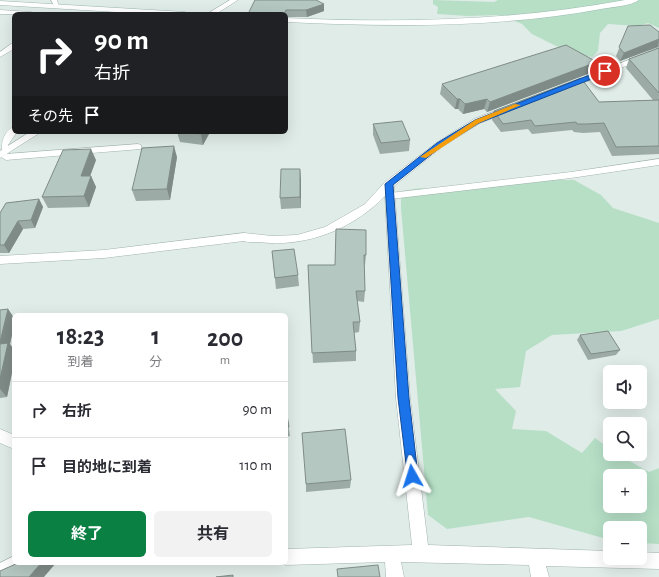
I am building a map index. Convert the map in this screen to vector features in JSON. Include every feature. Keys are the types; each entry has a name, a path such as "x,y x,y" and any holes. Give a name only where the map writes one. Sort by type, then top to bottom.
{"street":[{"path":"215,12 235,0"},
{"path":"288,20 337,23 424,23 495,19 563,13 636,0"},
{"path":"0,3 56,3 162,12"},
{"path":"0,12 12,13"},
{"path":"0,55 12,47"},
{"path":"559,89 659,50"},
{"path":"0,260 104,254 244,237 272,240 290,239 329,230 369,206 439,145 477,121 514,107"},
{"path":"3,157 2,145 12,132"},
{"path":"3,157 33,134"},
{"path":"3,157 138,147"},
{"path":"389,190 563,176 659,162"},
{"path":"389,190 404,398 421,553"},
{"path":"0,436 12,441"},
{"path":"288,557 421,553 659,561"},
{"path":"392,554 395,577"},
{"path":"536,556 540,577"},
{"path":"0,572 14,565"}],"green space":[{"path":"433,0 494,2 498,0 659,0 659,28 648,23 638,26 608,24 600,33 598,51 592,57 580,55 556,46 532,34 522,24 499,15 468,16 437,14 438,7 433,4"},
{"path":"550,180 574,180 601,195 613,208 659,223 659,319 621,331 552,335 526,351 520,387 495,389 516,411 512,429 546,431 582,453 595,438 603,444 603,461 629,461 644,469 603,469 603,513 647,513 647,471 649,472 659,468 659,544 647,543 647,521 603,521 603,538 529,517 447,529 428,515 401,208 401,191 421,188 441,193"}],"building":[{"path":"255,0 316,0 324,4 306,10 286,10 285,12 249,12"},
{"path":"650,25 659,32 659,39 624,53 619,47 628,26"},
{"path":"566,45 597,62 490,102 487,99 465,104 460,99 457,99 442,84"},
{"path":"659,48 659,93 629,59"},
{"path":"581,78 599,102 659,100 659,146 616,147 604,123 577,124 576,122 535,126 531,120 503,124 494,111"},
{"path":"402,121 410,140 381,143 373,124"},
{"path":"174,146 167,189 132,190 142,148"},
{"path":"91,149 81,176 91,176 84,196 42,197 63,150"},
{"path":"281,169 300,169 300,197 280,198"},
{"path":"39,199 31,220 18,221 4,245 0,245 0,213 6,203"},
{"path":"336,229 366,230 366,255 364,255 365,291 356,291 360,322 353,322 356,351 312,353 308,265 335,265"},
{"path":"294,249 298,275 275,278 272,251"},
{"path":"8,309 0,342 0,310"},
{"path":"608,331 620,350 591,354 580,335"},
{"path":"8,343 0,379 0,344"},
{"path":"345,429 351,480 306,484 302,433"},
{"path":"14,565 39,565 29,577 0,577 0,571"},
{"path":"378,565 380,577 338,577 337,569"},
{"path":"233,575 233,577 216,577"}],"slow traffic":[{"path":"424,157 439,145 477,121 518,105"}],"route":[{"path":"412,476 404,398 389,184 439,145 477,121 605,71"}]}
